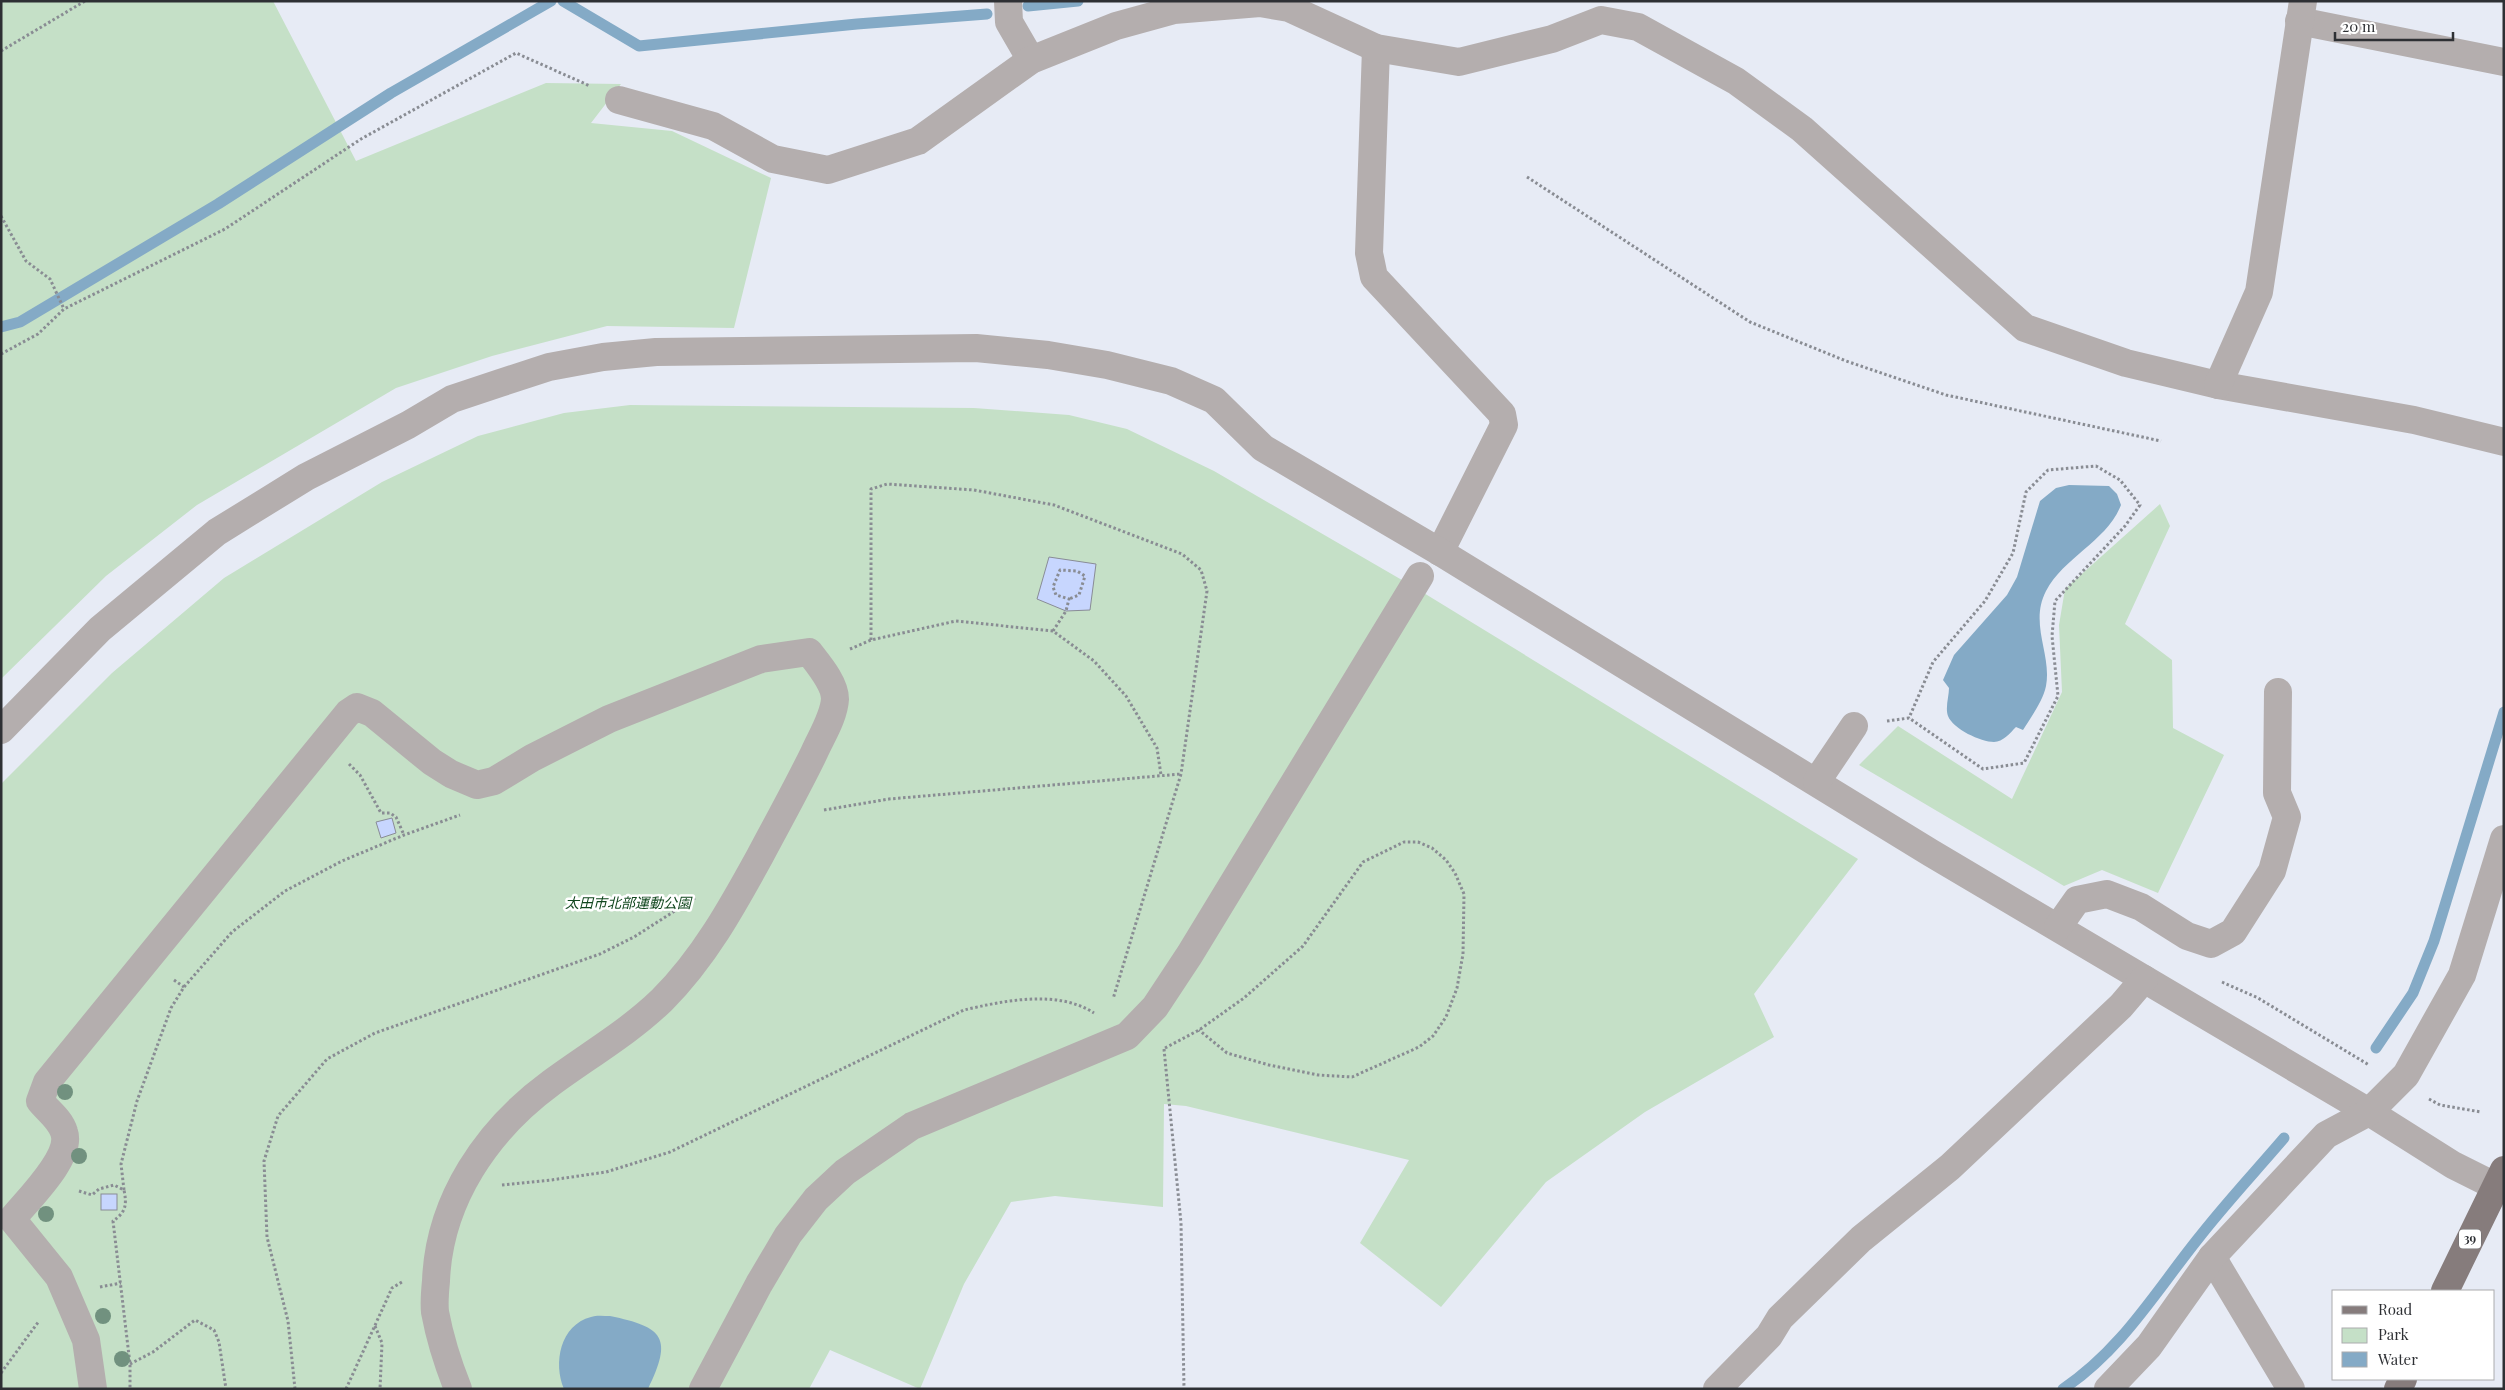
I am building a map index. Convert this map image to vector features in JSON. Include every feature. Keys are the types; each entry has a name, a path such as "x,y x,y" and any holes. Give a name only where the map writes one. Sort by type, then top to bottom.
{"main road":[{"name":"39","path":"2445,1290 2499,1178"}],"street":[{"path":"1008,1 1009,22 1030,60"},
{"path":"619,100 712,126 773,159 828,170 918,141 1030,60 1167,6 1260,3 1289,8 1376,48 1459,62 1552,39 1601,20 1638,27 1736,81 1802,129 2025,328 2126,363 2218,385 2414,420 2504,442"},
{"path":"2218,385 2259,292 2301,11 2504,62"},
{"path":"1376,48 1369,254 1374,277 1502,414 1504,425 1440,552"},
{"path":"1,730 100,629 217,532 306,477 408,425 452,399 549,368 603,357 656,352 976,348 1048,355 1138,372 1171,381 1214,400 1262,448 1440,552 1817,781 1931,853 2369,1112 2453,1165 2499,1178"},
{"path":"703,1389 759,1284 788,1236 816,1199 845,1172 912,1126 1118,1030 1155,1007 1190,954 1420,576"},
{"path":"93,1387 86,1340 59,1277 12,1220 58,1164 65,1148 65,1133 58,1120 40,1101 47,1082 348,714 357,706 372,713 432,762 451,774 477,785 494,781 532,758 618,715 761,659 810,652 830,682 835,698 825,728 782,815 727,916 696,962 662,1000 619,1037 550,1084 499,1130 467,1172 447,1217 436,1275 435,1310 446,1360 458,1389"},
{"path":"2058,927 2077,900 2107,894 2141,907 2188,936 2211,944 2233,932 2272,871 2287,818 2277,793 2278,692"},
{"path":"1817,781 1854,726"},
{"path":"2108,1389 2149,1346 2212,1257 2326,1135 2369,1112 2406,1075 2431,1034 2462,975 2504,839"},
{"path":"1717,1389 1769,1336 1780,1318 1861,1239 1950,1167 2122,1006 2144,979"},
{"path":"2212,1257 2291,1389"}],"path":[{"path":"1,51 85,1"},
{"path":"1,354 38,334 64,308 225,228 361,139 516,52 619,100"},
{"path":"1526,177 1759,326 1846,362 1946,395 2161,441"},
{"path":"1,216 26,261 50,279 64,308"},
{"path":"1854,726 1909,718 1983,769 2024,763 2058,696 2052,636 2055,600 2125,526 2140,506 2120,480 2096,466 2048,470 2026,492 2013,553 1986,601 1933,662 1909,718"},
{"path":"871,640 871,488 887,484 974,490 1054,505 1182,554 1201,570 1207,591 1181,774 1113,999 1118,1030"},
{"path":"1060,570 1077,570 1084,576 1078,595 1069,599 1056,595 1053,587 1060,570"},
{"path":"1053,631 1066,611 1069,599"},
{"path":"810,652 848,650 871,640 956,621 1053,631 1094,661 1126,696 1157,748 1161,775"},
{"path":"324,742 360,775 381,813 390,813 396,817 404,835"},
{"path":"782,815 889,799 1181,774"},
{"path":"130,1389 130,1364 113,1220 123,1214 127,1202 121,1164 137,1101 171,1008 184,987 232,932 285,891 342,861 404,835 473,810 478,801 477,785"},
{"path":"1184,1389 1181,1223 1164,1049 1199,1030 1244,998 1303,946 1363,862 1404,842 1418,842 1432,848 1446,860 1464,894 1463,954 1457,988 1446,1017 1434,1036 1419,1047 1352,1077 1318,1075 1269,1065 1227,1053 1199,1030"},
{"path":"295,1389 288,1321 267,1237 264,1161 278,1116 327,1058 375,1033 600,954 634,937 700,895"},
{"path":"2217,980 2258,998 2399,1083 2440,1105 2481,1112"},
{"path":"467,1172 485,1183 507,1185 606,1172 670,1152 964,1010 1042,999 1084,1007 1118,1030"},
{"path":"49,1174 58,1182 92,1195 98,1189 114,1185 124,1190"},
{"path":"346,1389 392,1288 410,1278 436,1275"},
{"path":"93,1387 153,1352 196,1320 214,1330 219,1342 226,1389"},
{"path":"375,1325 382,1342 380,1389"}],"green space":[{"path":"1,1 273,1 356,161 546,83 621,84 591,123 672,131 771,178 734,328 607,326 492,356 396,388 197,505 106,576 1,679"},
{"name":"太田市北部運動公園","path":"630,405 974,408 1069,415 1127,429 1214,471 1414,587 1858,859 1754,994 1774,1037 1645,1112 1546,1182 1441,1307 1360,1243 1409,1160 1186,1106 1164,1104 1163,1207 1055,1196 1011,1202 964,1284 920,1389 830,1350 809,1389 1,1389 1,784 112,673 224,578 382,482 478,436 564,413"},
{"path":"2160,504 2170,526 2125,624 2172,660 2173,728 2224,755 2158,893 2102,870 2064,886 1859,765 1898,726 2012,799 2062,692 2059,625 2065,589"}],"water":[{"path":"2069,485 2109,486 2117,494 2121,505 2106,529 2063,568 2054,579 2041,603 2040,627 2047,674 2046,686 2036,709 2023,730 2016,727 2006,737 1997,742 1982,740 1961,730 1951,721 1947,709 1949,688 1943,680 1954,655 2007,595 2017,577 2040,501 2056,488"},
{"path":"593,1316 610,1316 642,1325 652,1330 659,1338 661,1346 660,1358 648,1389 564,1389 559,1368 562,1346 566,1336 580,1321"}],"building":[{"path":"1049,557 1096,564 1090,610 1066,611 1037,599"},
{"path":"392,818 396,833 381,838 376,822"},
{"path":"101,1194 117,1194 117,1210 101,1210"}],"waterway":[{"path":"1,327 20,322 218,204 391,93 551,1"},
{"path":"563,1 639,46 857,24 987,14"},
{"path":"1028,6 1078,1"},
{"path":"2376,1048 2413,993 2434,941 2504,712"},
{"path":"2063,1389 2084,1374 2120,1339 2207,1227 2284,1138"}]}
